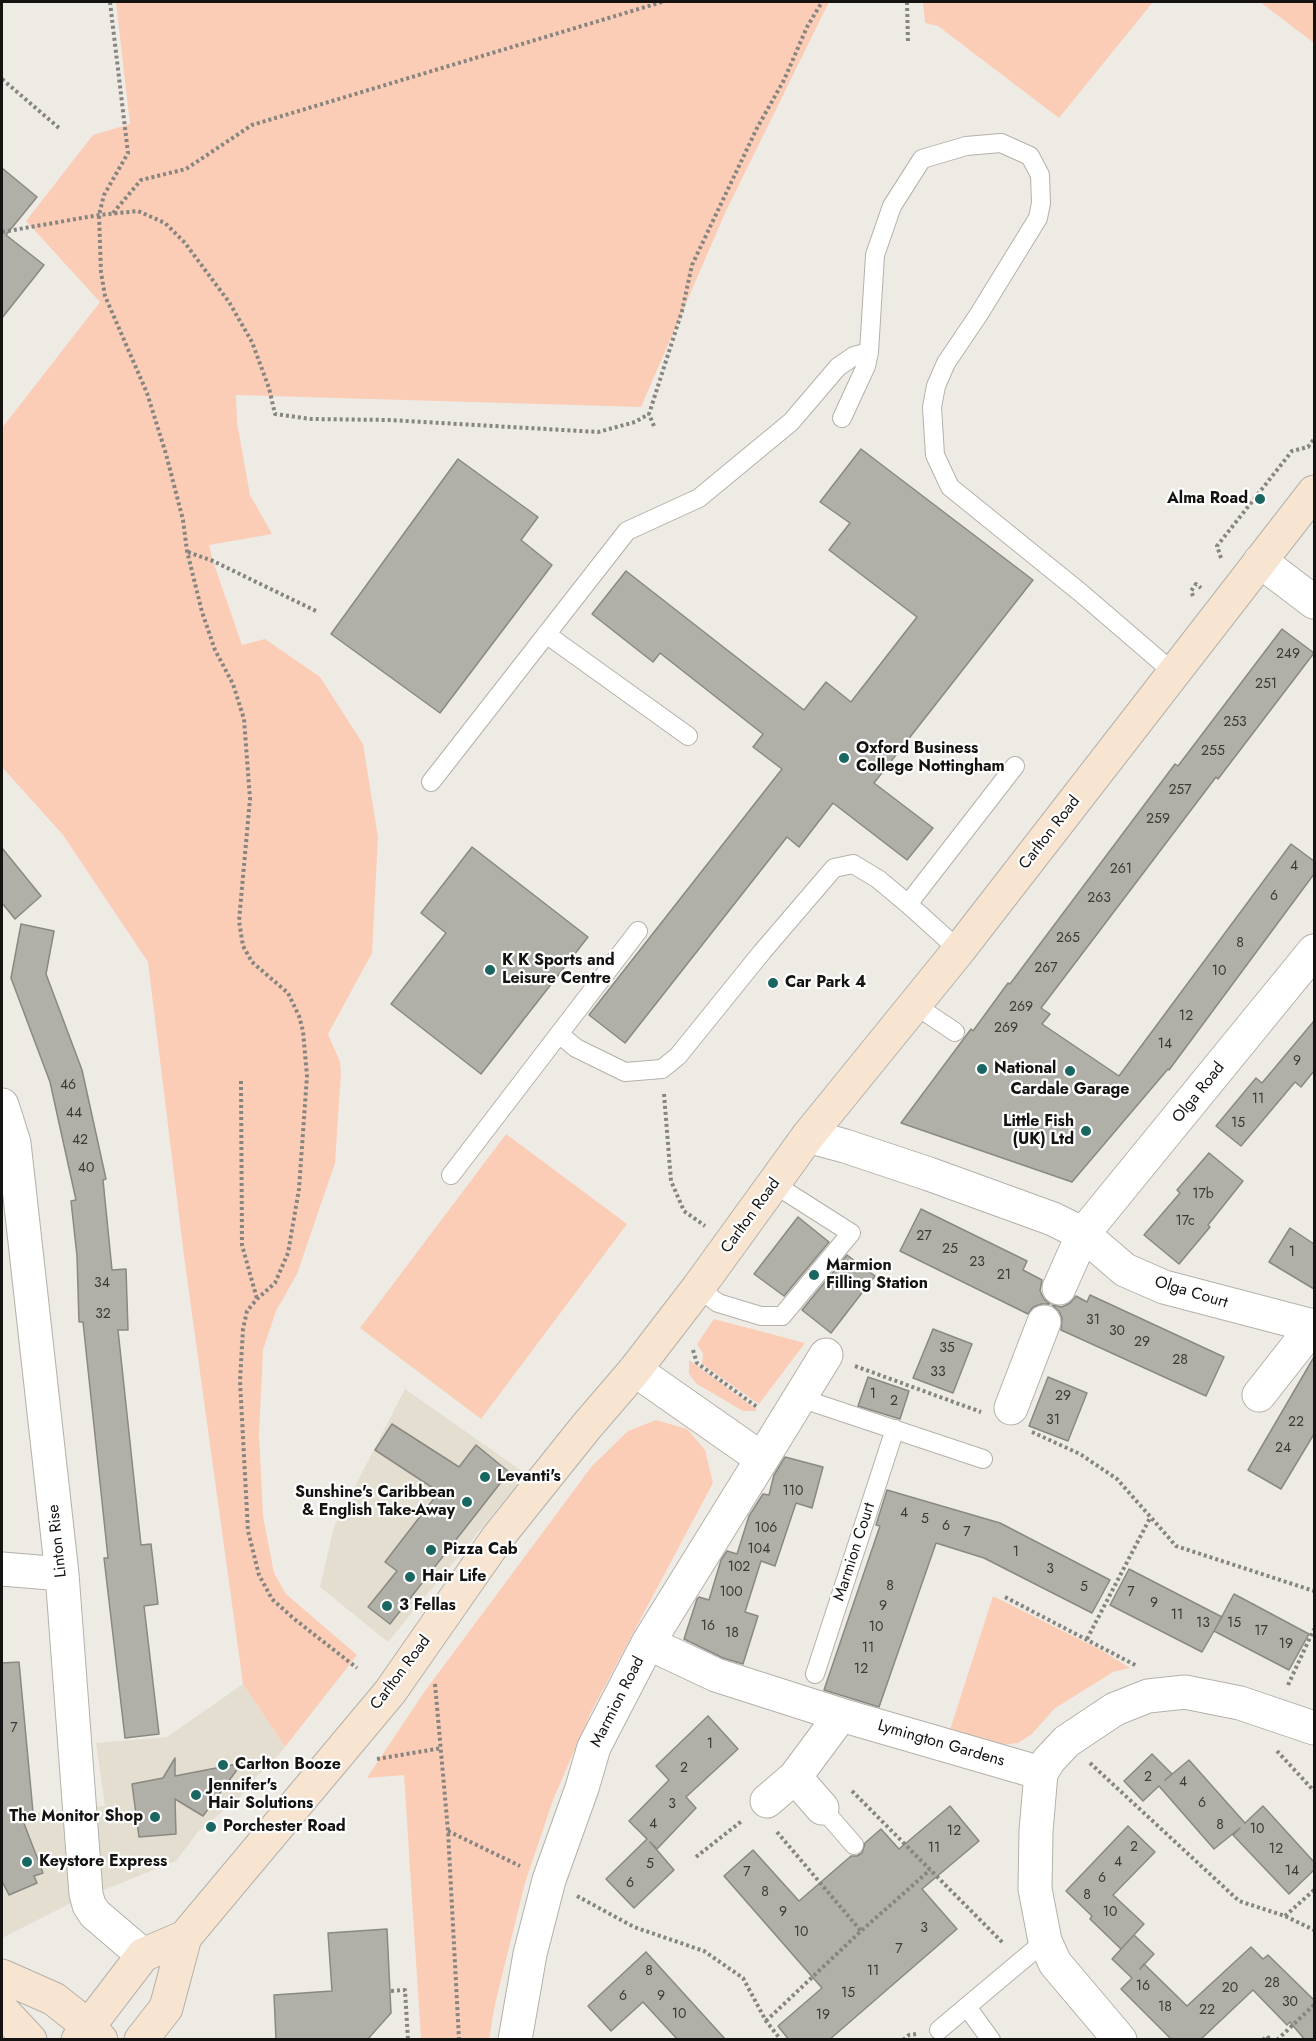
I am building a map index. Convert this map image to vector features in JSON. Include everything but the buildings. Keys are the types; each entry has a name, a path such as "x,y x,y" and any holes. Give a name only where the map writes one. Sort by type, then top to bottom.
{"main road":[{"name":"Carlton Road","path":"141,2040 166,2008 185,1937 390,1692 498,1537 635,1370 698,1288 808,1136 959,950 1314,492"},
{"name":"Carlton Road","path":"89,2035 143,1955 185,1937"},
{"path":"2,1976 54,1999 89,2035"},
{"path":"2,2010 30,2040"}],"street":[{"path":"1260,561 1314,602"},
{"name":"Olga Road","path":"1059,1288 1083,1234 1314,951"},
{"name":"Linton Rise","path":"2,1105 14,1143 15,1282 62,1574 86,1894 95,1914 143,1955"},
{"path":"808,1136 929,1174 1053,1219 1083,1234"},
{"name":"Olga Court","path":"1083,1234 1125,1270 1164,1287 1314,1325 1258,1395"},
{"path":"1009,1417 1044,1322"},
{"name":"Marmion Road","path":"515,2040 530,1954 549,1880 594,1747 648,1643 826,1355"},
{"path":"635,1370 762,1459"},
{"path":"2,1569 62,1574"},
{"name":"Lymington Gardens","path":"648,1643 716,1675 841,1715 1041,1773"},
{"path":"1120,2040 1055,1963 1045,1941 1035,1889 1036,1831 1041,1773 1049,1760 1067,1741 1115,1709 1148,1696 1185,1692 1196,1694 1240,1703 1314,1728"},
{"path":"758,1809 795,1777 841,1715"},
{"path":"795,1777 822,1808"}],"lane":[{"path":"842,418 866,366 869,352 875,255 892,206 922,159 966,146 1001,142 1030,156 1040,175 1041,203 1038,218 946,363 936,386 932,406 935,455 950,488 1081,593 1174,673"},
{"path":"431,782 627,531 699,498 791,422 837,367 854,356 869,352"},
{"path":"546,634 688,736"},
{"path":"908,904 1015,766"},
{"path":"559,1034 576,1048 625,1072 662,1069 678,1056 834,868 853,864 878,879 959,950"},
{"path":"452,1175 638,931"},
{"path":"915,1005 956,1032"},
{"path":"698,1288 718,1303 760,1316 782,1316 851,1233 774,1184"},
{"path":"791,1411 895,1429 983,1459"},
{"name":"Marmion Court","path":"815,1674 895,1429"},
{"path":"822,1808 854,1845"},
{"path":"939,2030 1045,1941"},
{"path":"967,2007 991,2040"}],"path":[{"path":"110,2 128,153 104,195 99,215 101,272 105,296 147,393 183,520 187,551 202,612 215,650 233,684 244,719 250,799 239,921 243,946 252,962 288,993 303,1031 307,1076 299,1189 288,1253 275,1283 256,1299 247,1311 243,1329 240,1381 248,1531 259,1575 272,1599 357,1668"},
{"path":"113,213 141,180 186,169 252,125 662,2"},
{"path":"654,426 649,414 682,311 692,265 758,128 784,80 807,27 822,2"},
{"path":"907,2 908,43"},
{"path":"2,79 59,128"},
{"path":"2,232 99,215 138,211 165,223 185,243 229,302 252,342 269,388 275,414 310,419 389,420 598,432 635,422 649,414"},
{"path":"1222,563 1217,546 1292,451 1308,447 1314,438"},
{"path":"187,551 213,561 316,611"},
{"path":"662,1069 671,1180 684,1211 710,1230"},
{"path":"241,1081 242,1245 256,1299"},
{"path":"672,1322 685,1331 697,1363 791,1411"},
{"path":"826,1355 1009,1417 1080,1454 1117,1479 1176,1546 1314,1591"},
{"path":"1087,1638 1150,1518"},
{"path":"1005,1597 1087,1638 1145,1671 1167,1694"},
{"path":"1275,1714 1314,1629"},
{"path":"434,1673 448,1831 459,2040"},
{"path":"1067,1741 1239,1901 1285,1916 1314,1930"},
{"path":"372,1760 442,1748"},
{"path":"851,1790 983,1921 1020,1962"},
{"path":"696,1857 758,1809"},
{"path":"448,1831 549,1880 634,1927 704,1951 743,1978 766,2021 782,2040"},
{"path":"778,1833 861,1931"},
{"path":"766,2021 861,1931 930,1870"},
{"path":"1285,1916 1314,1890"},
{"path":"391,1991 405,1990 408,2040"},
{"path":"1277,2040 1314,2006"},
{"path":"1263,2040 1267,2036 1270,2040"}],"shaded area":[{"path":"116,2 829,2 726,211 641,407 236,395 237,422 250,495 272,534 209,545 213,561 242,645 265,639 320,677 363,744 378,837 372,953 328,1034 340,1062 341,1074 335,1163 297,1274 276,1311 263,1350 259,1434 263,1516 274,1573 286,1594 357,1655 285,1747 243,1684 184,1256 148,962 63,835 2,767 2,428 100,302 26,221 93,135 130,124"},
{"path":"923,2 1153,2 1059,118 938,26 925,23"},
{"path":"1260,2 1312,2 1314,4 1314,43"},
{"path":"506,1134 627,1224 481,1419 360,1328"},
{"path":"714,1319 805,1343 759,1404 702,1364 703,1354 697,1344"},
{"path":"689,1360 756,1411 743,1411 697,1384 689,1374"},
{"path":"405,1389 526,1474 388,1642 320,1587 334,1527"},
{"path":"656,1420 687,1429 705,1450 713,1483 591,1712 553,1800 525,1883 495,2004 489,2039 421,2039 404,1775 367,1778 425,1691 592,1466 628,1431"},
{"path":"993,1596 1099,1649 1130,1668 1113,1672 1054,1709 1032,1734 1018,1743 1000,1745 950,1730"},
{"path":"243,1684 285,1747 240,1797 198,1832 176,1861 71,1903 2,1938 2,1816 105,1806 96,1743 167,1737"}],"place":[{"name":"Alma Road","path":"1260,499"},
{"name":"Oxford Business College Nottingham","path":"844,758"},
{"name":"K K Sports and Leisure Centre","path":"490,970"},
{"name":"Car Park 4","path":"773,983"},
{"name":"National","path":"982,1069"},
{"name":"Cardale Garage","path":"1070,1071"},
{"name":"Little Fish (UK) Ltd","path":"1086,1131"},
{"name":"Marmion Filling Station","path":"814,1275"},
{"name":"Levanti's","path":"485,1477"},
{"name":"Sunshine's Caribbean & English Take-Away","path":"467,1502"},
{"name":"Pizza Cab","path":"431,1550"},
{"name":"Hair Life","path":"410,1577"},
{"name":"3 Fellas","path":"387,1606"},
{"name":"Carlton Booze","path":"223,1765"},
{"name":"Jennifer's Hair Solutions","path":"196,1795"},
{"name":"The Monitor Shop","path":"155,1817"},
{"name":"Porchester Road","path":"211,1827"},
{"name":"Keystore Express","path":"27,1862"}]}
